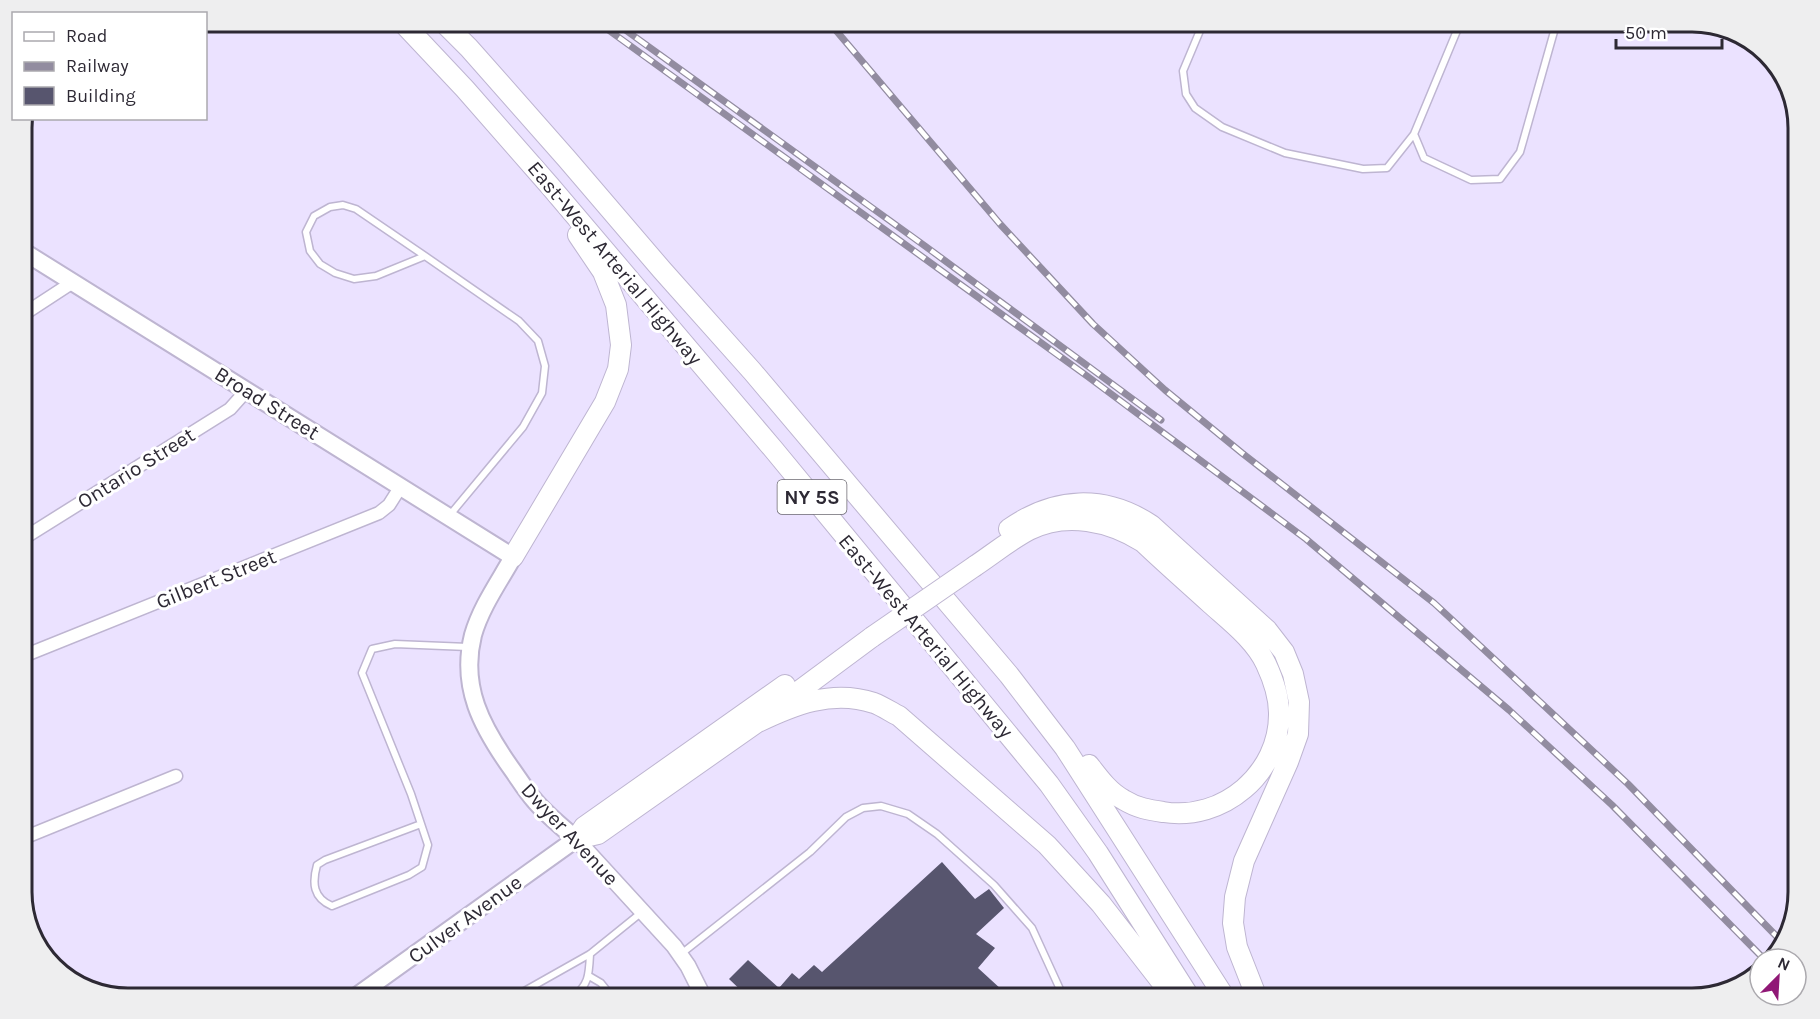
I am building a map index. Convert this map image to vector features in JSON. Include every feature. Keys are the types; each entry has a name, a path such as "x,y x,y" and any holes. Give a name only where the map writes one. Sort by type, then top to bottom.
{"main road":[{"name":"East-West Arterial Highway","path":"411,32 550,186 774,450 1049,784 1098,853 1184,988"},
{"name":"East-West Arterial Highway","path":"453,32 752,371 1031,704 1065,748 1219,988"},
{"path":"513,557 606,402 618,369 621,345 616,305 603,272 578,235 550,186"},
{"name":"Broad Street","path":"32,257 513,557"},
{"path":"971,562 1019,521 1037,512 1056,506 1085,502 1110,506 1137,516 1150,525 1267,630 1284,652 1293,674 1299,702 1298,734 1244,861 1235,897 1233,923 1237,947 1253,988"},
{"path":"576,839 584,827 971,562 1030,530 1052,523 1077,519 1102,523 1143,542 1255,647 1275,684 1280,711 1278,729 1268,759 1255,779 1240,793 1219,806 1197,813 1172,814 1140,808 1123,800 1107,788 1068,740 1031,704"},
{"name":"Dwyer Avenue","path":"513,557 482,611 473,636 470,683 479,716 493,742 535,801 576,839"},
{"path":"576,839 598,834 756,723 869,632"},
{"path":"756,723 813,700 844,698 874,703 899,716 1047,846 1101,904 1166,988"},
{"name":"Culver Avenue","path":"368,988 576,839"}],"street":[{"path":"32,309 73,282"},
{"name":"Ontario Street","path":"32,533 230,410 247,390"},
{"name":"Gilbert Street","path":"32,653 379,513 389,505 400,486"},
{"path":"32,835 176,776"},
{"name":"Dwyer Avenue","path":"576,839 680,954 699,988"}],"lane":[{"path":"1199,32 1183,71 1186,94 1195,108 1222,127 1285,153 1363,169 1387,168 1414,134 1456,32"},
{"path":"1414,134 1424,158 1471,180 1500,179 1520,152 1554,32"},
{"path":"424,256 376,276 354,279 335,273 320,264 310,251 306,232 314,216 330,207 343,205 356,209 519,321 538,341 545,366 542,393 524,427 448,516"},
{"path":"421,824 317,865 314,885 317,895 324,903 332,906 410,875 422,867 428,846 421,824 362,674 372,649 395,644 472,647"},
{"path":"680,954 810,852 846,818 863,808 881,807 908,814 927,827 994,885 1032,928 1059,988"},
{"path":"530,988 590,954 643,912"},
{"path":"584,988 589,976 590,954"},
{"path":"589,976 605,988"}],"building":[{"path":"942,862 975,899 989,889 1004,908 976,934 995,948 978,968 1000,988 779,988 792,973 799,979 814,965 822,972"},
{"path":"748,960 779,988 738,988 729,979"}],"railway":[{"path":"611,32 1087,376 1306,539 1509,710 1612,805 1752,947"},
{"path":"628,32 1161,420"},
{"path":"837,32 1000,224 1093,324 1165,390 1434,603 1628,784 1777,937"}]}
